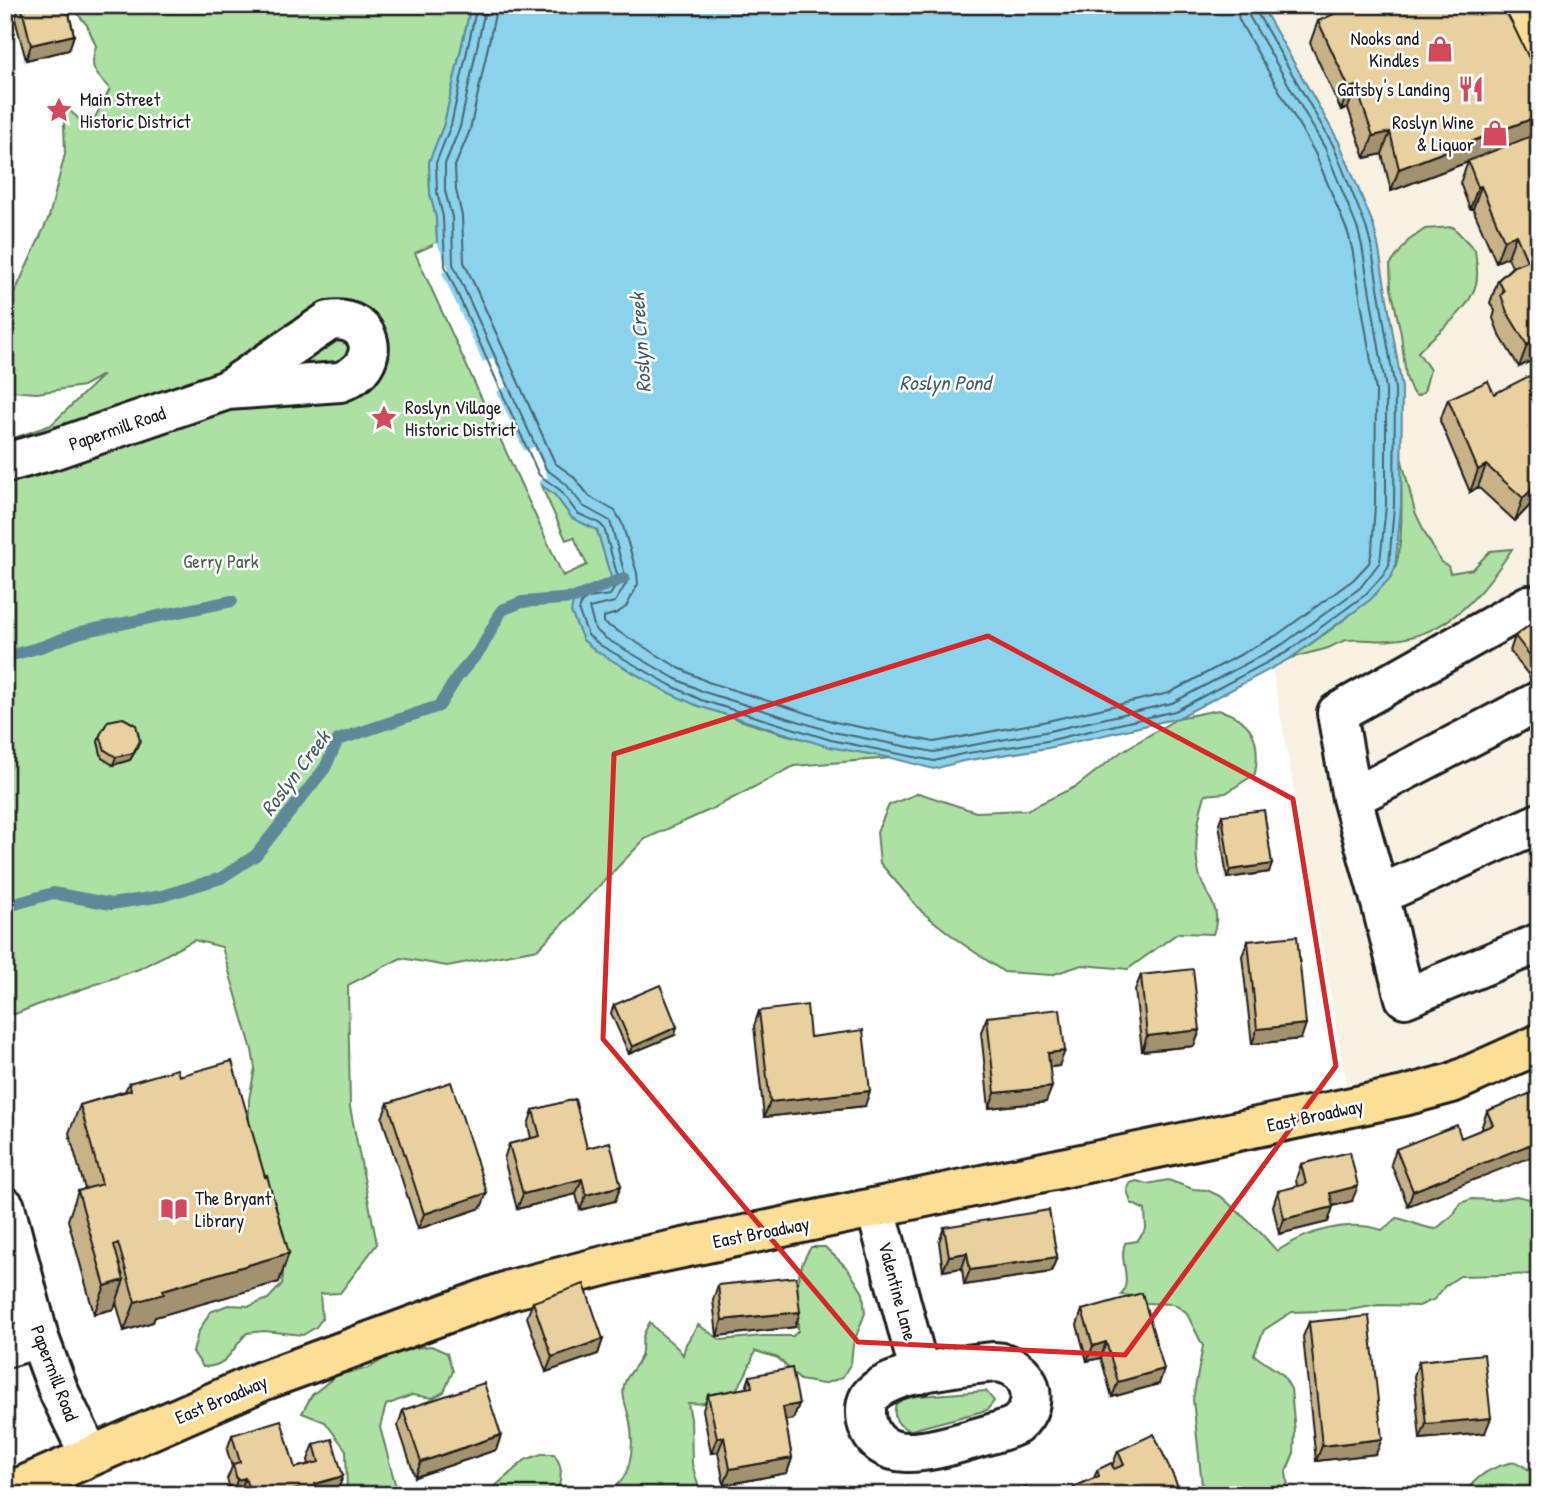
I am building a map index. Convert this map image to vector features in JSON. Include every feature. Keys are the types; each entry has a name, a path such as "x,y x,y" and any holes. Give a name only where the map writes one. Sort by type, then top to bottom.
{"main road":[{"path":"1519,5 1539,42"},
{"name":"East Broadway","path":"5,1494 262,1381 510,1290 631,1259 1404,1096 1452,1083 1539,1044"}],"street":[{"name":"Papermill Road","path":"5,463 52,450 227,390"},
{"path":"1530,613 1337,713 1352,798 1405,998 1539,943"},
{"path":"1352,798 1539,701"},
{"path":"1379,894 1539,823"},
{"name":"Papermill Road","path":"5,1207 22,1343 59,1392 90,1456"},
{"name":"Valentine Lane","path":"876,1209 920,1374"}],"highlighted area":[{"path":"988,636 1293,799 1336,1066 1125,1355 858,1342 603,1039 614,754"}],"shaded area":[{"path":"1261,5 1539,5 1539,1044 1351,1108 1272,668 1291,658 1370,600 1391,577 1395,568 1401,506 1402,388 1373,224 1339,142"}],"green space":[{"name":"Gerry Park","path":"70,5 471,5 444,124 429,162 437,243 415,253 563,576 587,565 574,537 566,540 541,485 555,495 572,518 597,530 612,580 606,590 585,591 583,640 619,664 694,703 759,727 825,745 892,758 794,766 714,808 645,839 538,949 447,966 401,958 348,985 350,1107 377,1244 340,1293 320,1294 322,1319 316,1327 303,1335 264,1331 247,1333 219,1364 203,1367 193,1352 198,1333 210,1312 228,1305 250,1306 268,1299 282,1284 283,1273 279,1242 249,1139 249,1099 255,1068 252,1050 222,947 194,940 139,969 5,1018 5,441 51,425 103,375 83,386 37,393 10,391 5,381 5,314 49,217 65,154 66,107 81,121 92,123 110,89 94,70 96,46 87,25"},
{"path":"1453,227 1475,250 1477,280 1472,295 1459,313 1418,352 1430,370 1424,392 1417,396 1412,392 1406,377 1401,334 1391,288 1390,265 1408,241 1425,229"},
{"path":"1401,457 1415,512 1441,562 1448,566 1450,573 1473,569 1490,551 1512,549 1489,581 1462,610 1430,630 1412,637 1392,640 1345,641 1291,658 1366,602 1390,577 1399,554 1402,512"},
{"path":"1218,710 1247,725 1255,741 1257,762 1255,774 1226,793 1205,795 1202,805 1197,857 1200,877 1215,910 1216,925 1213,934 1178,933 1128,969 1082,965 1051,975 1004,972 922,912 880,863 877,832 889,805 919,793 976,812 1027,810 1077,786 1121,752 1178,718"},
{"path":"1168,1180 1193,1189 1207,1190 1222,1197 1277,1251 1301,1238 1328,1229 1355,1226 1382,1230 1397,1218 1436,1229 1454,1214 1460,1203 1472,1199 1494,1200 1516,1196 1539,1201 1539,1274 1460,1276 1445,1286 1435,1299 1419,1306 1379,1305 1349,1310 1292,1312 1264,1330 1254,1355 1283,1375 1291,1389 1295,1432 1294,1453 1286,1472 1289,1495 1203,1495 1193,1399 1203,1346 1186,1312 1173,1304 1146,1303 1135,1296 1121,1295 1126,1282 1123,1256 1125,1243 1137,1241 1146,1229 1145,1210 1131,1203 1127,1190 1130,1183 1137,1181 1147,1184"},
{"path":"811,1247 825,1247 848,1269 863,1293 865,1313 853,1345 851,1363 842,1378 823,1384 800,1380 778,1358 755,1351 746,1375 733,1392 715,1402 688,1403 692,1464 701,1495 468,1495 492,1489 525,1460 541,1454 554,1454 559,1462 559,1486 595,1493 615,1487 627,1472 631,1452 631,1431 624,1399 624,1385 640,1358 643,1335 650,1322 683,1355 686,1344 698,1325 721,1340 793,1336 798,1331 798,1278"},
{"path":"431,1346 447,1353 453,1371 444,1392 433,1398 412,1395 386,1405 380,1427 396,1487 404,1495 347,1495 346,1450 325,1422 302,1413 312,1395 337,1375 369,1368 398,1350"},
{"path":"986,1391 994,1401 987,1410 911,1430 899,1424 895,1417 896,1404 906,1397"},
{"path":"1516,1462 1534,1474 1539,1495 1464,1495 1486,1472"}],"water":[{"name":"Roslyn Pond","path":"471,5 1261,5 1339,142 1373,224 1378,244 1402,388 1401,506 1395,568 1391,577 1370,600 1291,658 1178,718 1048,748 963,761 934,769 892,758 829,747 698,706 667,692 596,651 583,640 571,612 574,598 585,591 606,589 612,580 597,530 572,518 555,495 533,479 438,268 436,218 430,193 429,162 444,124"}],"pier":[{"path":"437,243 449,269 442,273 483,362 493,358 506,387 497,392 524,451 534,447 548,477 539,481 543,491 530,481 434,270 433,244"}],"building":[{"path":"21,5 67,5 74,35 31,45"},
{"path":"1354,5 1502,5 1539,79 1539,116 1399,169 1390,132 1373,136 1356,86 1349,88 1318,21"},
{"path":"1539,133 1539,339 1527,345 1507,312 1501,295 1504,291 1498,280 1514,266 1527,261 1516,235 1504,240 1468,161"},
{"path":"1537,372 1539,483 1523,498 1486,465 1478,470 1448,399 1488,381 1494,394"},
{"path":"1539,618 1539,667 1515,636"},
{"path":"123,718 136,725 140,741 133,753 116,757 105,750 100,735 108,721"},
{"path":"1264,810 1272,864 1230,870 1222,815"},
{"path":"1297,936 1306,1024 1257,1029 1248,941"},
{"path":"1193,969 1200,1030 1147,1036 1141,975"},
{"path":"660,985 677,1027 632,1047 614,1005"},
{"path":"807,1005 810,1037 863,1030 870,1091 770,1102 759,1011"},
{"path":"1060,1009 1065,1051 1048,1053 1052,1087 995,1093 987,1017"},
{"name":"The Bryant Library","path":"232,1061 289,1253 163,1290 164,1294 135,1302 118,1243 114,1245 124,1280 105,1286 78,1191 102,1184 80,1105 131,1090 129,1083 177,1069 179,1076"},
{"path":"451,1082 487,1193 424,1214 388,1103"},
{"path":"1539,1090 1539,1141 1413,1191 1396,1149 1457,1125 1461,1138 1493,1125 1487,1111"},
{"path":"575,1099 587,1148 610,1142 621,1186 586,1195 582,1179 523,1194 509,1144 540,1136 533,1110"},
{"path":"1350,1152 1358,1186 1330,1193 1333,1207 1284,1219 1278,1191 1306,1184 1301,1164"},
{"path":"1049,1210 1057,1257 970,1270 967,1253 949,1256 944,1227"},
{"path":"796,1277 800,1312 722,1320 718,1285"},
{"path":"584,1284 603,1339 552,1357 533,1302"},
{"path":"1142,1293 1164,1369 1118,1382 1106,1342 1093,1346 1082,1310"},
{"path":"1369,1316 1382,1439 1322,1446 1309,1322"},
{"path":"1484,1354 1491,1418 1426,1424 1419,1361"},
{"path":"792,1368 799,1404 783,1407 792,1458 730,1469 724,1437 717,1438 708,1395 752,1387 750,1376"},
{"path":"484,1383 501,1435 421,1462 403,1410"},
{"path":"281,1420 295,1468 319,1462 314,1444 332,1439 343,1476 315,1484 319,1495 300,1495 298,1489 278,1495 251,1495 245,1478 237,1480 233,1464 240,1462 232,1435"},
{"path":"1154,1434 1182,1495 1078,1495 1074,1487 1099,1476 1097,1470 1111,1463 1114,1469 1124,1465 1118,1451"},
{"path":"1026,1487 1027,1495 987,1495"}],"waterway":[{"name":"Roslyn Creek","path":"5,907 53,893 111,904 162,896 221,878 256,855 325,768 338,740 439,706 458,676 481,649 502,610 522,602 574,598 624,578"},
{"name":"Roslyn Creek","path":"5,657 81,632 232,601"}],"place":[{"name":"Nooks and Kindles","path":"1440,49"},
{"name":"Gatsby's Landing","path":"1471,89"},
{"name":"Main Street Historic District","path":"59,110"},
{"name":"Roslyn Wine & Liquor","path":"1495,133"},
{"name":"Roslyn Village Historic District","path":"384,418"},
{"name":"The Bryant Library","path":"174,1209"}]}
